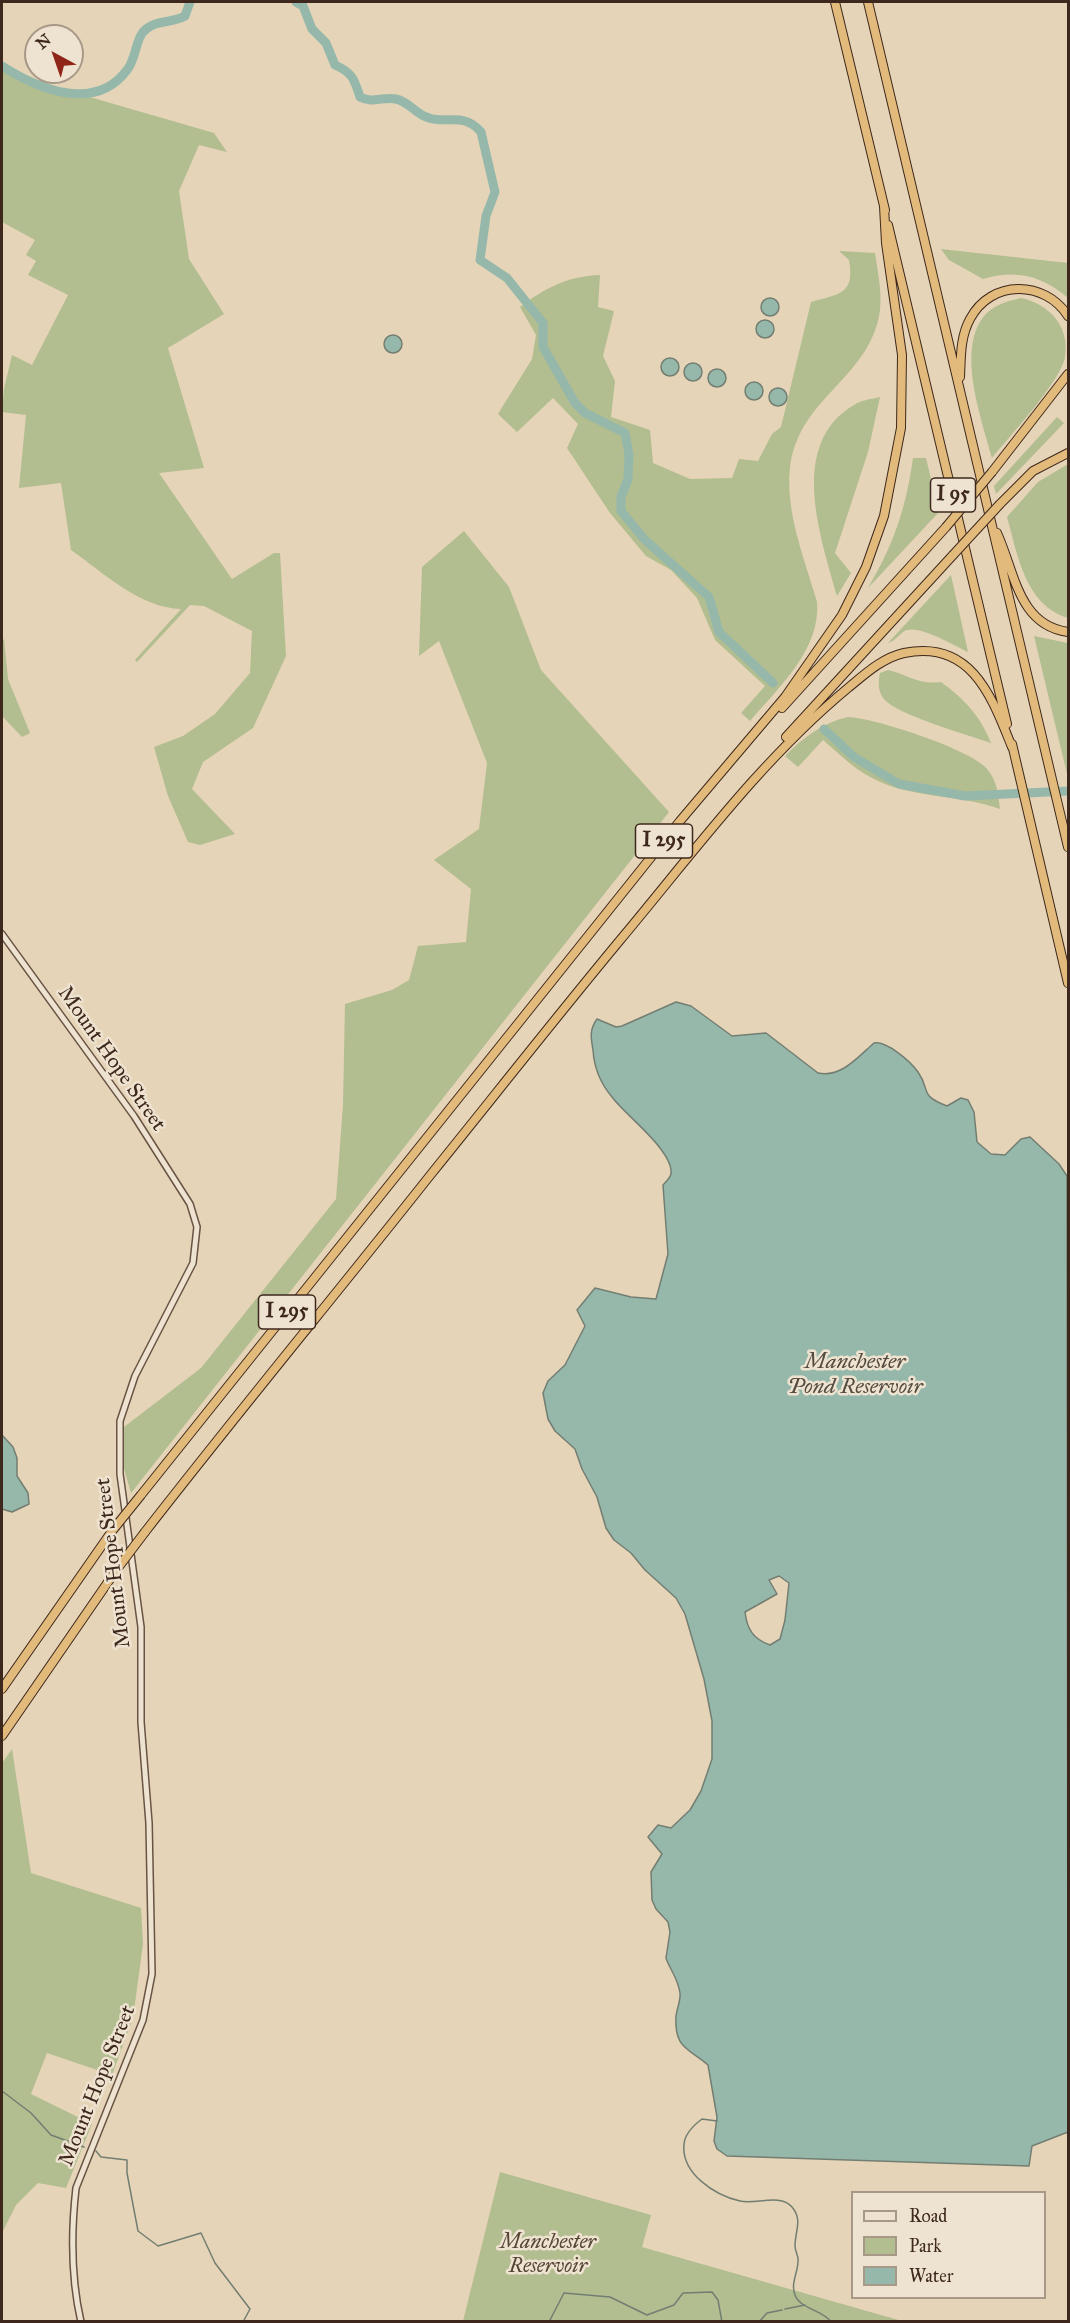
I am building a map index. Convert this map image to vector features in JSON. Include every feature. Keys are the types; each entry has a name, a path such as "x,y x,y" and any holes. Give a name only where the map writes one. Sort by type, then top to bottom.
{"highway":[{"name":"I 95","path":"835,2 1068,983"},
{"name":"I 95","path":"868,2 1068,847"},
{"path":"762,727 812,661 842,615 873,550 891,490 900,436 903,373 886,243 884,206"},
{"path":"960,391 961,348 966,327 975,310 989,297 1007,290 1034,290 1052,298 1068,316"},
{"path":"762,727 946,527 1068,374"},
{"path":"782,745 1000,504 1033,471 1068,453"},
{"path":"990,518 1028,609 1042,623 1068,632"},
{"path":"782,745 877,665 896,655 917,651 946,656 964,664 975,674 992,697 1012,747"},
{"name":"I 295","path":"2,1689 112,1531 680,821 762,727"},
{"name":"I 295","path":"2,1736 145,1532 699,838 782,745"}],"street":[{"name":"Mount Hope Street","path":"2,934 134,1116 190,1204 197,1227 193,1263 135,1376 120,1421 120,1474 141,1627 141,1722 149,1819 152,1974 150,1997 143,2020 76,2188 73,2210 74,2272 81,2322"}],"green space":[{"path":"2,67 24,75 24,84 49,84 214,133 227,152 199,145 179,191 189,259 224,314 168,348 204,468 159,473 232,579 274,553 280,553 286,656 253,728 203,762 192,789 235,834 200,845 188,842 168,796 154,747 183,736 215,714 250,673 252,631 204,606 190,605 137,662 135,660 181,609 151,603 137,596 109,579 71,550 61,483 19,488 26,415 2,412 4,389 12,355 32,365 68,295 28,275 36,261 26,255 35,240 2,222"},
{"path":"941,249 1068,263 1068,298 1049,284 1028,276 1007,275 983,279 949,260"},
{"path":"839,251 875,253 880,287 880,312 870,342 859,360 817,408 795,445 790,468 790,502 797,536 817,602 816,619 812,636 796,666 750,721 741,713 765,686 715,640 697,598 671,570 646,556 610,513 567,448 578,424 553,398 517,432 498,414 532,359 536,335 520,307 557,284 600,275 598,307 614,311 603,356 615,381 611,417 650,430 653,463 690,479 732,478 739,459 758,461 772,434 781,427 811,302 843,291 850,280 849,260"},
{"path":"1021,298 1049,311 1061,326 1066,346 1065,357 1045,394 992,458 974,386 972,348 976,331 984,316 1001,304"},
{"path":"880,397 868,452 835,553 851,573 837,596 818,520 814,493 815,467 821,443 833,422 857,403"},
{"path":"1057,417 1064,423 996,494 994,486"},
{"path":"913,458 926,458 939,512 868,588 898,525"},
{"path":"1068,464 1068,618 1053,612 1033,591 1020,563 1007,517 1038,482"},
{"path":"464,531 509,587 541,670 669,812 131,1493 123,1465 124,1427 201,1368 336,1199 343,1105 345,1004 392,990 409,980 418,946 466,942 471,889 434,860 479,829 487,763 439,641 419,656 422,567"},
{"path":"951,575 968,652 938,637 913,630 904,631 888,643"},
{"path":"1034,636 1068,643 1068,778"},
{"path":"4,639 8,679 30,733 22,737 2,716 2,641"},
{"path":"888,670 920,681 941,682 971,708 991,743 918,718 891,705 882,696 879,687 880,673"},
{"path":"848,717 919,735 974,759 992,776 1000,809 889,785 860,771 823,740 798,767 785,756 814,732"},
{"path":"12,1749 31,1873 141,1908 143,1944 133,2018 112,2075 47,2053 31,2094 92,2124 66,2188 38,2183 16,2205 2,2233 2,1763"},
{"name":"Manchester Reservoir","path":"500,2172 651,2215 642,2247 902,2321 463,2321"}],"water":[{"path":"770,298 776,301 779,307 776,313 770,316 764,313 761,307 764,301"},
{"path":"765,320 771,323 774,329 771,335 765,338 759,335 756,329 759,323"},
{"path":"389,335 397,335 402,340 400,351 389,353 384,348 384,340"},
{"path":"670,358 676,361 679,367 676,373 670,376 664,373 661,367 664,361"},
{"path":"693,363 699,366 702,372 699,378 693,381 687,378 684,372 687,366"},
{"path":"717,369 723,372 726,378 723,384 717,387 711,384 708,378 711,372"},
{"path":"754,382 760,385 763,391 760,397 754,400 748,397 745,391 748,385"},
{"path":"778,388 784,391 787,397 784,403 778,406 772,403 769,397 772,391"},
{"name":"Manchester Pond Reservoir","path":"676,1002 691,1006 732,1036 766,1033 818,1073 826,1074 849,1065 874,1043 885,1045 904,1057 914,1068 922,1078 926,1092 932,1099 947,1106 961,1098 968,1100 974,1112 977,1142 991,1154 1005,1155 1021,1139 1030,1137 1059,1164 1067,1176 1068,2132 1032,2146 1029,2166 727,2156 717,2149 714,2141 717,2117 708,2065 684,2046 677,2035 676,2016 680,1993 678,1983 666,1958 670,1932 668,1922 656,1909 652,1900 651,1872 662,1854 648,1837 658,1825 671,1828 690,1810 701,1791 712,1759 712,1721 704,1679 685,1614 676,1598 645,1570 631,1553 614,1540 606,1528 597,1497 582,1469 575,1449 555,1431 548,1419 543,1393 548,1381 565,1365 585,1326 577,1310 595,1288 631,1297 656,1299 668,1254 663,1185 671,1174 670,1165 657,1144 608,1092 595,1063 591,1034 597,1019 616,1027","holes":["779,1576 789,1583 785,1620 780,1639 770,1645 759,1640 752,1633 745,1612 777,1594 769,1580"]},
{"path":"2,1435 13,1447 17,1458 17,1476 28,1493 29,1504 12,1512 2,1509"}],"waterway":[{"path":"2,66 16,75 49,89 83,94 99,91 114,83 127,70 138,41 147,28 185,16 190,2"},
{"path":"296,2 303,6 312,29 326,43 335,65 352,77 360,97 369,100 396,99 424,116 436,120 462,120 475,126 481,132 495,192 486,216 480,260 507,278 543,323 543,347 575,403 585,413 625,433 629,454 628,479 621,497 621,511 645,540 709,597 719,632 773,683"},
{"path":"824,729 854,757 899,784 965,796 1068,791"},
{"path":"2,2091 31,2113 51,2135 84,2147"},
{"path":"717,2121 702,2119 688,2133 684,2144 684,2155 688,2164 701,2181 720,2194 746,2202 781,2201 792,2207 798,2221 795,2246 798,2259 795,2295 798,2300 831,2322"},
{"path":"96,2151 101,2157 127,2160 127,2173 138,2231 158,2246 201,2233 215,2263 250,2309 243,2322"},
{"path":"549,2322 564,2293 610,2297 647,2315 674,2305 683,2293 712,2292 718,2300 722,2322"},
{"path":"785,2309 805,2305"},
{"path":"759,2322 767,2313 782,2310"}]}
